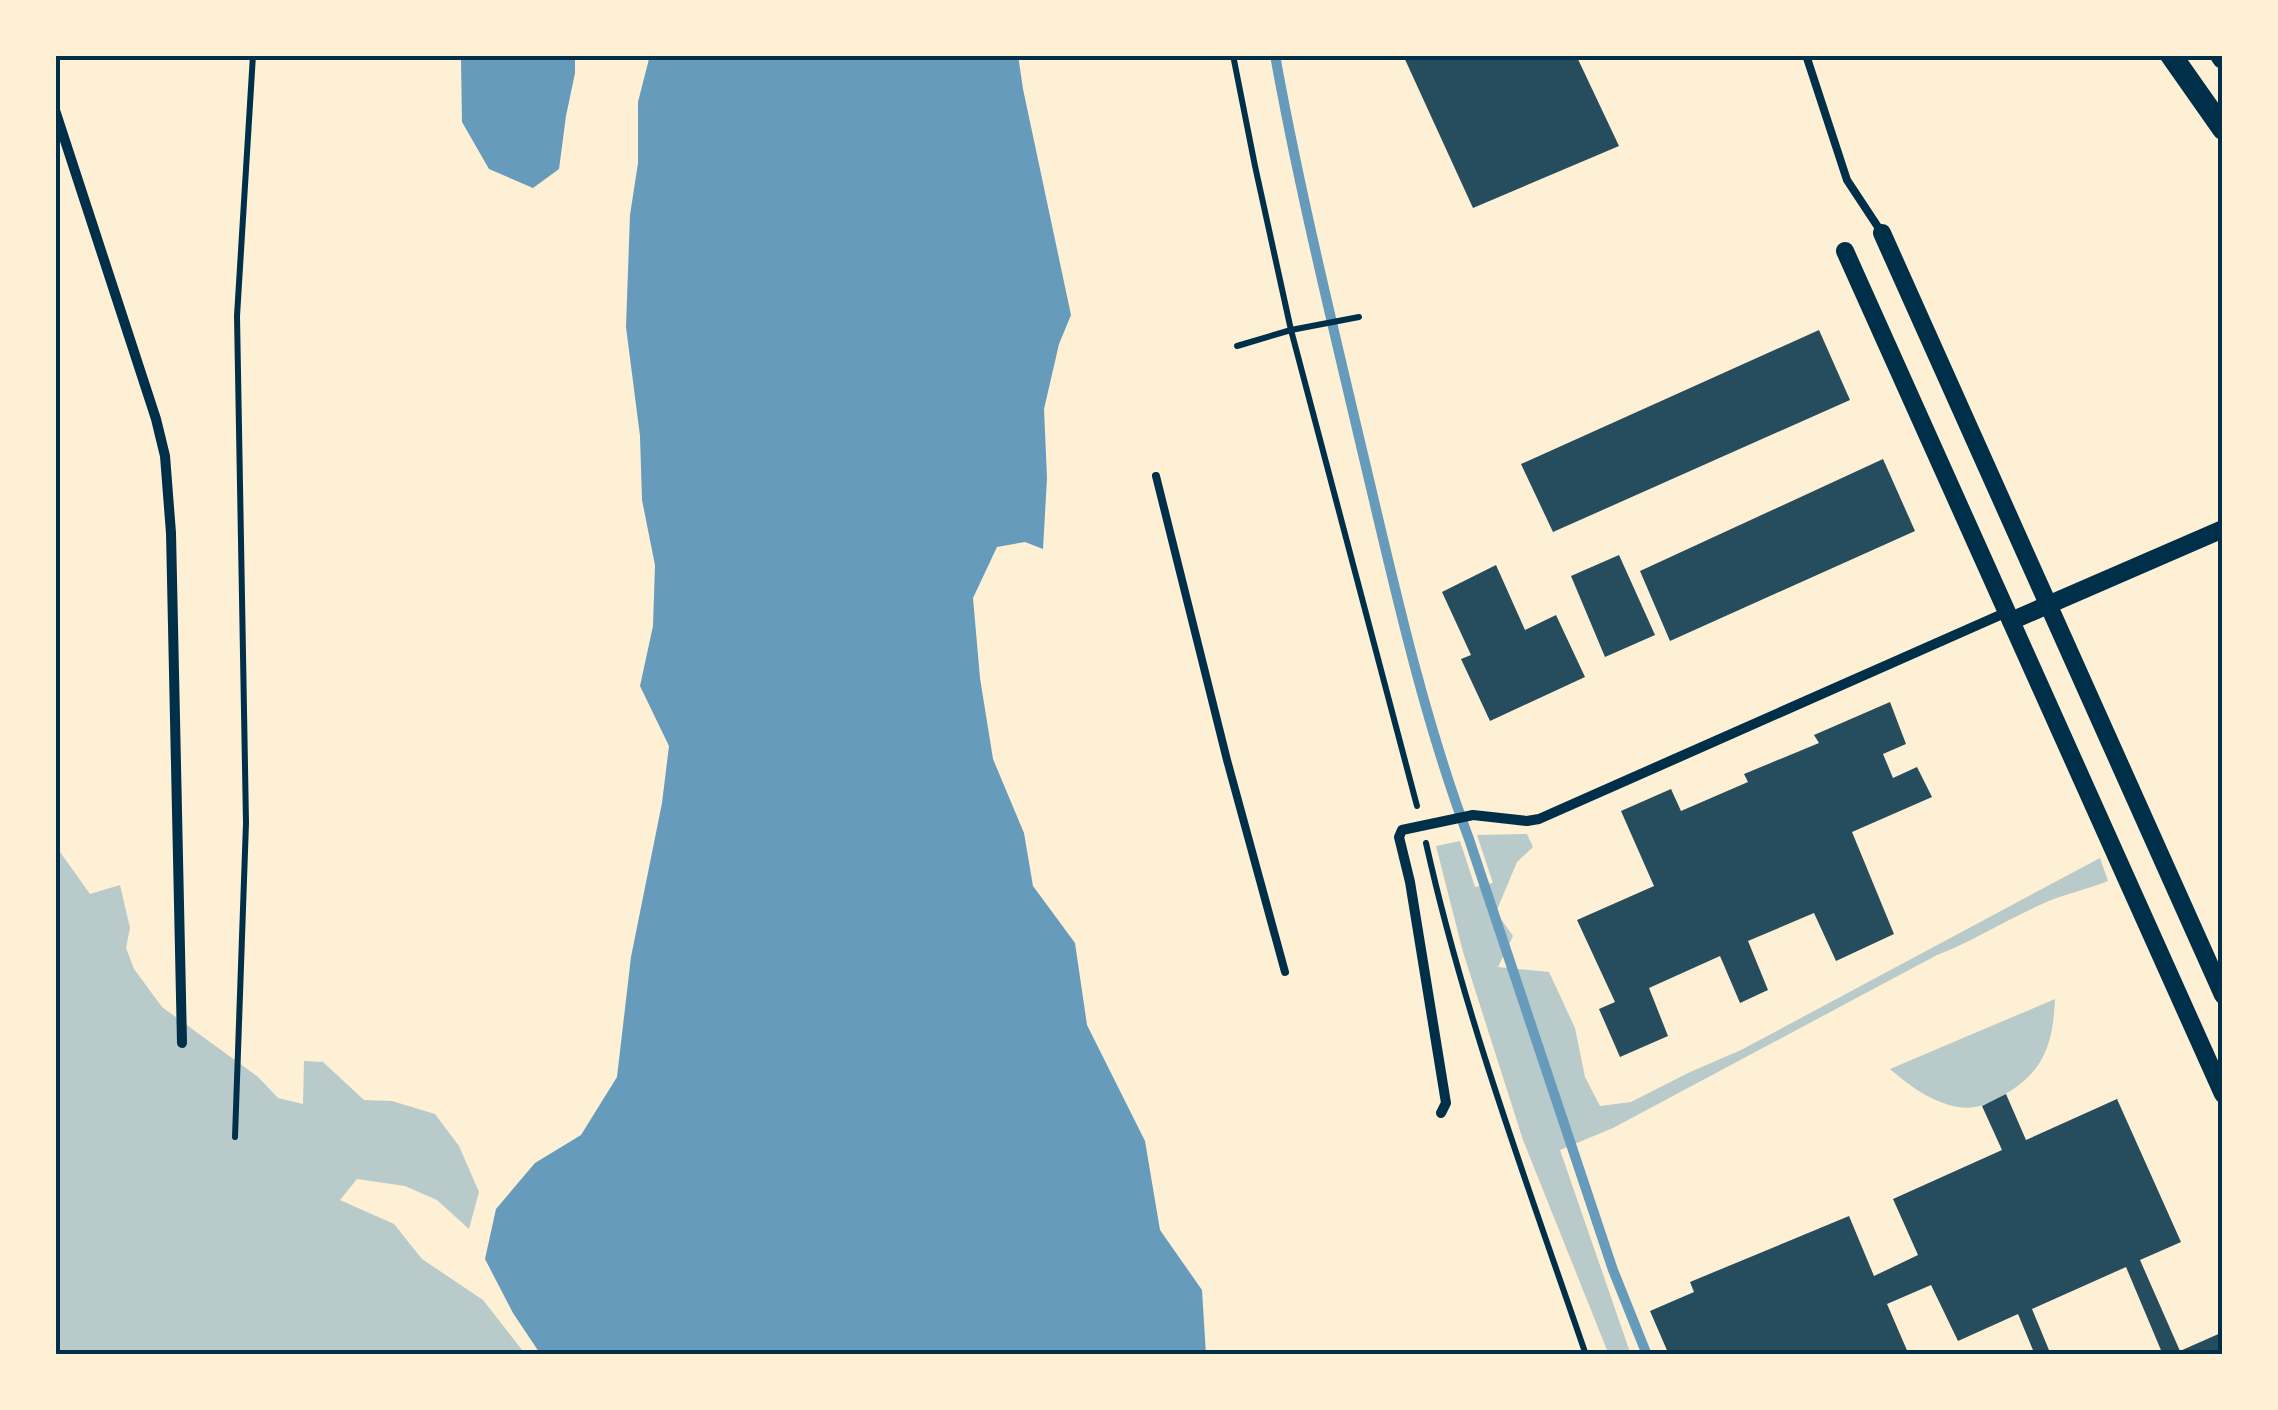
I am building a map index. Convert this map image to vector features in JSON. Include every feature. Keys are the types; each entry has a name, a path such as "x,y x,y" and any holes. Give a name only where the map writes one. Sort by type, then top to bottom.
{"main road":[{"path":"2171,55 2223,129"}],"street":[{"path":"55,110 165,456 171,533 182,1043"},
{"path":"1882,233 2223,995"},
{"path":"1845,251 2223,1094"},
{"path":"1441,1113 1446,1104 1410,882 1399,837 1402,830 1473,815 1539,819 2009,616 2048,605 2223,530"}],"lane":[{"path":"1806,55 1847,180 1882,233"},
{"path":"1156,476 1285,972"}],"path":[{"path":"235,1137 246,823 237,316 253,55"},
{"path":"1233,55 1291,330 1454,956 1586,1355"},
{"path":"1237,346 1358,317"}],"shaded area":[{"path":"1527,834 1533,847 1517,862 1496,912 1513,936 1498,967 1549,972 1575,1028 1585,1077 1600,1106 1631,1102 1741,1050 2100,858 2108,881 2029,910 1937,955 1613,1128 1560,1150 1631,1355 1609,1355 1523,1140 1463,952 1436,846 1460,841 1475,887 1493,883 1477,835"},
{"path":"55,845 90,894 120,885 130,928 126,948 134,969 162,1007 258,1077 278,1098 303,1104 304,1061 323,1062 364,1100 392,1101 435,1114 459,1146 479,1192 469,1229 437,1200 405,1186 357,1179 340,1200 394,1224 422,1259 483,1300 526,1355 55,1355"},
{"path":"2055,999 2052,1030 2037,1067 2016,1087 1986,1104 1964,1108 1948,1105 1913,1087 1890,1069"}],"water":[{"path":"459,55 575,55 559,169 533,188 489,169 462,122"},
{"path":"650,55 1018,55 1071,315 1059,344 1044,409 1047,478 1043,549 1025,542 997,547 973,598 980,678 993,759 1024,833 1033,886 1075,943 1087,1025 1145,1141 1160,1230 1202,1290 1206,1355 541,1355 513,1313 485,1259 496,1209 535,1163 581,1135 617,1077 631,957 662,803 669,746 640,686 653,626 655,565 642,500 640,436 626,327 630,215 638,163 638,102"}],"building":[{"path":"1403,55 1576,55 1619,146 1473,208"},
{"path":"1819,330 1850,400 1553,532 1521,464"},
{"path":"1883,459 1915,531 1670,641 1640,571"},
{"path":"1619,555 1655,635 1605,657 1571,576"},
{"path":"1496,565 1525,630 1556,615 1585,677 1490,721 1461,659 1471,655 1442,592"},
{"path":"1890,702 1906,744 1883,754 1893,778 1917,767 1932,797 1852,832 1894,934 1836,961 1814,913 1748,941 1768,990 1740,1003 1720,956 1649,988 1668,1036 1620,1057 1599,1009 1615,1002 1577,920 1654,886 1621,811 1671,789 1681,811 1748,782 1744,774 1819,743 1814,735"},
{"path":"2006,1094 2026,1140 2117,1099 2181,1242 2140,1260 2180,1351 2223,1332 2223,1355 2163,1355 2126,1267 2032,1309 2051,1355 2035,1355 2018,1314 1958,1341 1931,1285 1887,1304 1909,1355 1669,1355 1650,1311 1694,1292 1690,1282 1849,1216 1874,1276 1918,1255 1893,1199 2002,1150 1982,1106"}],"waterway":[{"path":"1275,55 1327,302 1423,695 1613,1270 1647,1355"}]}
